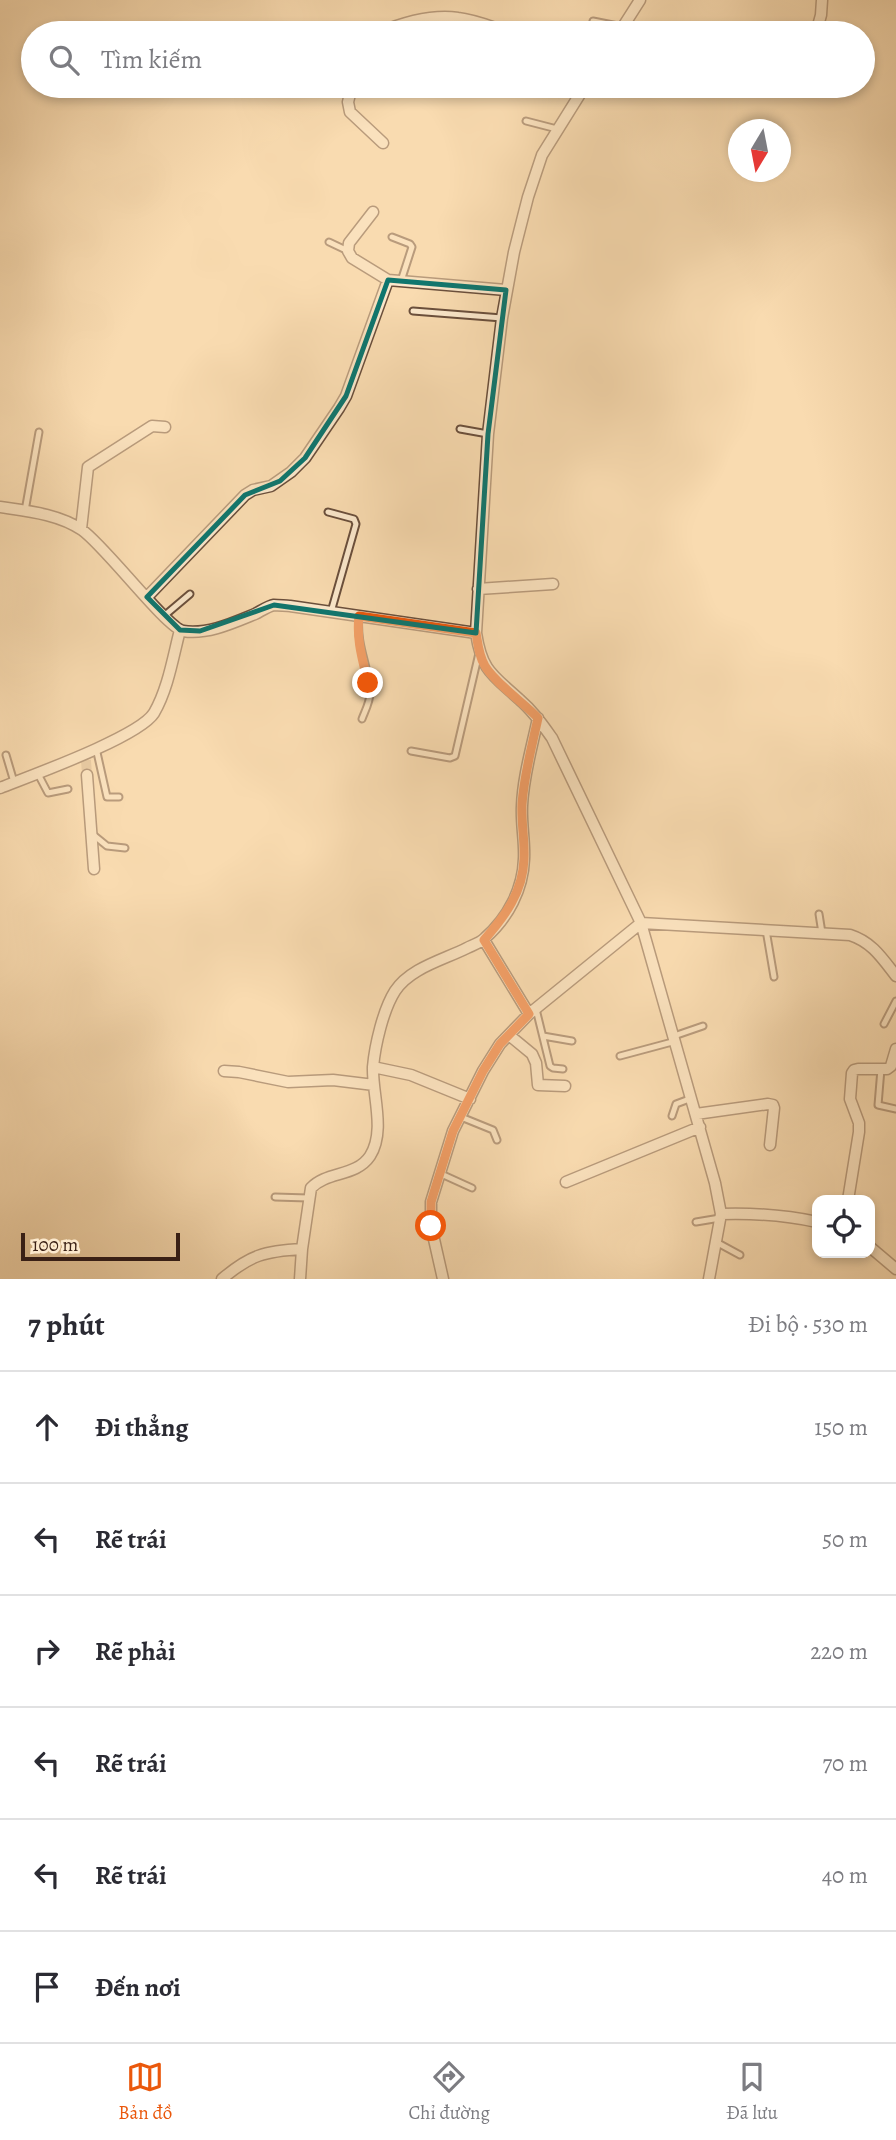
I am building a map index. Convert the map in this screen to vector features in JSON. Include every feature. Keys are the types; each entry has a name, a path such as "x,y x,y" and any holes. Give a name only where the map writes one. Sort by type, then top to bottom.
{"street":[{"path":"627,21 640,0"},
{"path":"819,21 822,0"},
{"path":"413,21 441,17 469,21"},
{"path":"349,98 350,112 383,143"},
{"path":"577,98 542,155 528,197 506,290 488,433 476,633 479,653 486,668 538,718 562,758 641,923 715,1183 720,1216 709,1279"},
{"path":"373,212 349,243 348,251 352,258 388,280 506,290"},
{"path":"147,597 245,495 280,481 305,458 345,396 388,280"},
{"path":"81,529 88,467 152,426 165,427"},
{"path":"0,507 63,520 81,529 98,543 180,630 218,628 274,605 476,633"},
{"path":"478,589 553,584"},
{"path":"0,788 85,757 96,748 140,726 153,715 161,699 180,630"},
{"path":"300,1279 311,1188 316,1183 363,1164 372,1154 377,1135 373,1068 376,1044 395,992 407,978 427,966 484,940 513,904 524,859 524,783 538,718"},
{"path":"87,775 94,869"},
{"path":"443,1279 431,1226 431,1202 453,1131 489,1062 500,1044 532,1012 641,923 850,935 864,939 896,976"},
{"path":"484,940 532,1012"},
{"path":"509,1035 532,1054 536,1063 538,1085 565,1086"},
{"path":"849,1195 859,1123 850,1099 852,1073 858,1069 887,1069 891,1066 896,1049"},
{"path":"373,1068 411,1075 470,1099"},
{"path":"224,1071 288,1082 333,1080 374,1085"},
{"path":"696,1114 773,1105 769,1145"},
{"path":"566,1181 700,1128"},
{"path":"720,1216 756,1213 812,1221"},
{"path":"222,1279 251,1257 278,1250 302,1249"},
{"path":"875,1251 896,1269"}],"lane":[{"path":"526,121 557,129"},
{"path":"392,237 410,244 411,247 401,281"},
{"path":"330,242 348,251"},
{"path":"413,311 502,318"},
{"path":"460,429 488,433"},
{"path":"25,511 39,432"},
{"path":"328,512 354,519 356,524 331,612"},
{"path":"164,616 190,594"},
{"path":"359,616 359,647 370,692 362,719"},
{"path":"411,751 450,758 455,755 479,653"},
{"path":"96,748 107,797 119,797"},
{"path":"6,755 14,782"},
{"path":"37,773 48,793 68,789"},
{"path":"91,833 107,846 125,848"},
{"path":"819,914 822,933"},
{"path":"766,930 774,977"},
{"path":"884,1024 896,1001"},
{"path":"532,1012 543,1036 550,1066 563,1069"},
{"path":"620,1056 703,1026"},
{"path":"543,1036 572,1041"},
{"path":"881,1069 878,1105 896,1109"},
{"path":"672,1116 676,1104 692,1098"},
{"path":"461,1116 493,1130 496,1140"},
{"path":"439,1173 472,1188"},
{"path":"275,1197 308,1198"},
{"path":"696,1222 720,1216"},
{"path":"716,1242 740,1255"}],"highlighted area":[{"path":"388,280 506,290 488,434 476,633 274,605 200,631 180,630 147,597 245,495 280,481 305,458 346,396"}],"tunnel":[{"path":"86,760 87,775"}],"route":[{"path":"368,683 359,647 359,616 476,633 479,653 486,668 538,718 524,783 524,859 521,880 513,904 484,940 529,1014 500,1044 483,1071 453,1131 431,1202 431,1226"}]}
